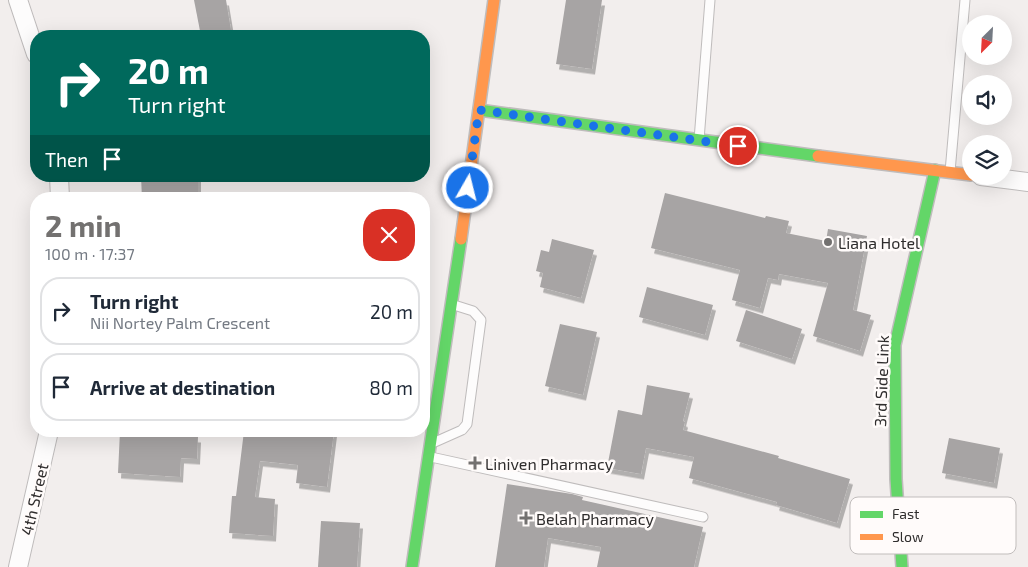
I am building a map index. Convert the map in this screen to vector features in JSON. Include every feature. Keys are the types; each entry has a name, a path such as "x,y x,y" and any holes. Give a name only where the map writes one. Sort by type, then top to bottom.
{"street":[{"path":"18,0 30,36"},
{"path":"412,567 452,304 494,0"},
{"path":"479,110 962,174"},
{"name":"3rd Side Link","path":"897,497 896,345 935,170"},
{"path":"1012,180 1028,182"},
{"name":"4th Street","path":"18,567 47,437"},
{"name":"3rd Side Link","path":"901,554 902,567"}],"lane":[{"path":"699,140 710,0"},
{"path":"950,172 965,0"},
{"path":"431,444 462,430 470,415 480,320 473,311 452,304"},
{"path":"429,456 703,517"}],"building":[{"path":"194,0 226,0 231,30 200,30"},
{"path":"566,0 602,0 592,69 556,64"},
{"path":"141,182 198,182 198,192 142,192"},
{"path":"665,193 765,218 766,216 789,221 786,233 826,241 828,229 867,236 853,310 871,315 860,351 813,336 828,283 779,274 778,280 768,278 760,308 732,300 740,270 651,248"},
{"path":"552,239 594,250 581,298 540,287 543,273 536,271 541,250 549,252"},
{"path":"647,287 713,305 705,335 639,317"},
{"path":"746,310 802,329 792,359 736,341"},
{"path":"560,324 597,332 583,395 545,386"},
{"path":"647,385 690,393 683,421 685,422 683,430 779,456 778,458 850,479 837,523 776,505 777,502 689,478 694,457 646,448 641,474 607,468 618,410 642,415"},
{"path":"120,437 198,437 197,459 181,458 180,477 118,473"},
{"path":"243,437 333,437 327,487 296,483 298,465 260,461 255,497 275,499 273,536 229,533 232,496 236,496"},
{"path":"949,438 1000,448 994,483 942,473"},
{"path":"507,484 572,494 583,497 582,500 703,527 694,567 597,567 601,547 548,538 544,567 495,567"},
{"path":"321,521 360,523 357,567 318,567"}],"traffic: fast":[{"path":"479,110 818,156"},
{"path":"897,497 895,345 935,170"},
{"path":"412,567 461,239"},
{"path":"901,554 902,567"}],"traffic: slow":[{"path":"461,239 494,0"},
{"path":"818,156 962,174"}],"place":[{"name":"Liana Hotel","path":"828,242"},
{"name":"Liniven Pharmacy","path":"475,463"},
{"name":"Belah Pharmacy","path":"526,518"}],"route":[{"path":"468,188 479,110 738,146"}]}
